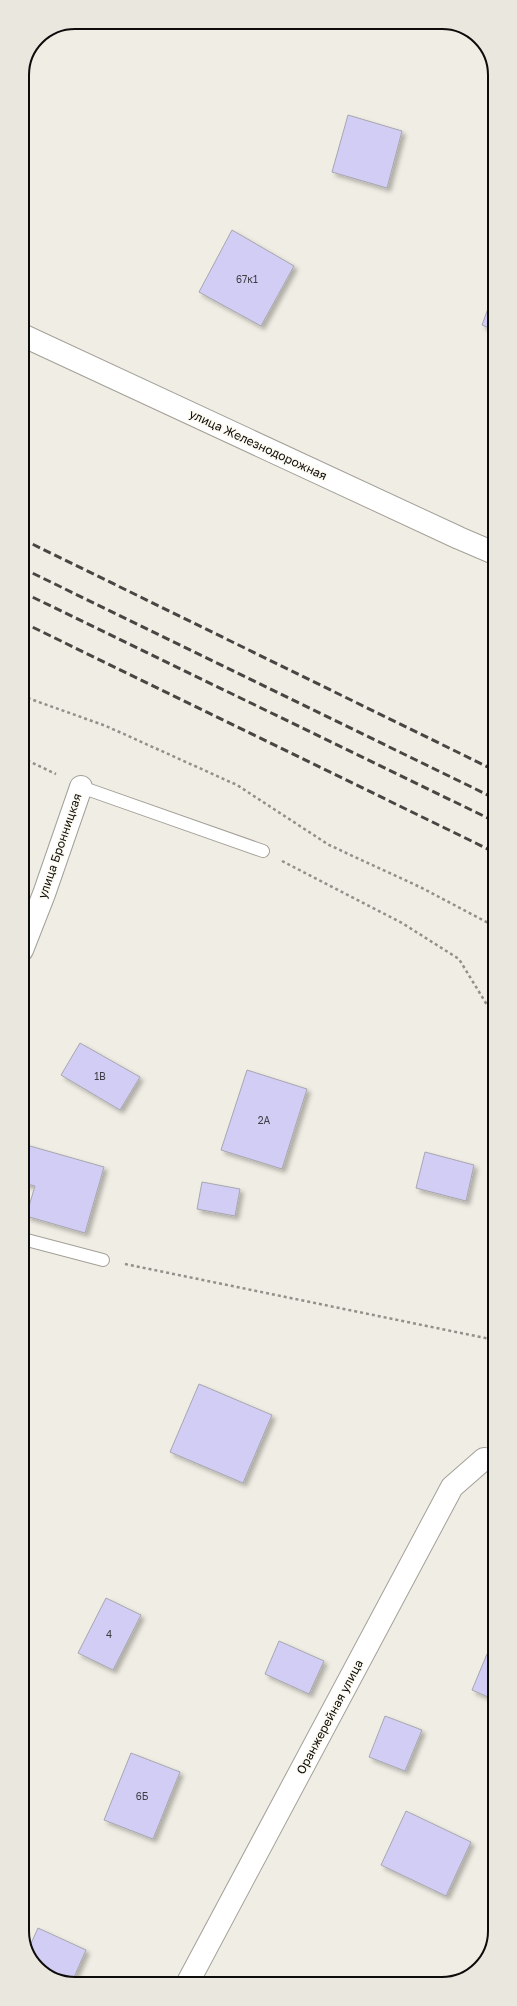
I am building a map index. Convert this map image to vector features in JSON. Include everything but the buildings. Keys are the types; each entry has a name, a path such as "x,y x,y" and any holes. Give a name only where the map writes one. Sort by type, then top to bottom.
{"street":[{"name":"улица Железнодорожная","path":"29,338 459,538 488,550"},
{"name":"улица Бронницкая","path":"29,932 44,894 81,786"},
{"name":"Оранжерейная улица","path":"191,1977 452,1487 488,1460"}],"lane":[{"path":"81,786 263,851"},
{"path":"29,1241 103,1260"}],"path":[{"path":"29,698 106,726 237,785 329,845 422,888 488,923"},
{"path":"29,761 81,786"},
{"path":"263,851 402,923 459,959 488,1008"},
{"path":"103,1260 488,1339"}],"railway":[{"path":"29,542 488,767"},
{"path":"29,571 488,795"},
{"path":"29,595 488,818"},
{"path":"29,625 488,849"}]}
